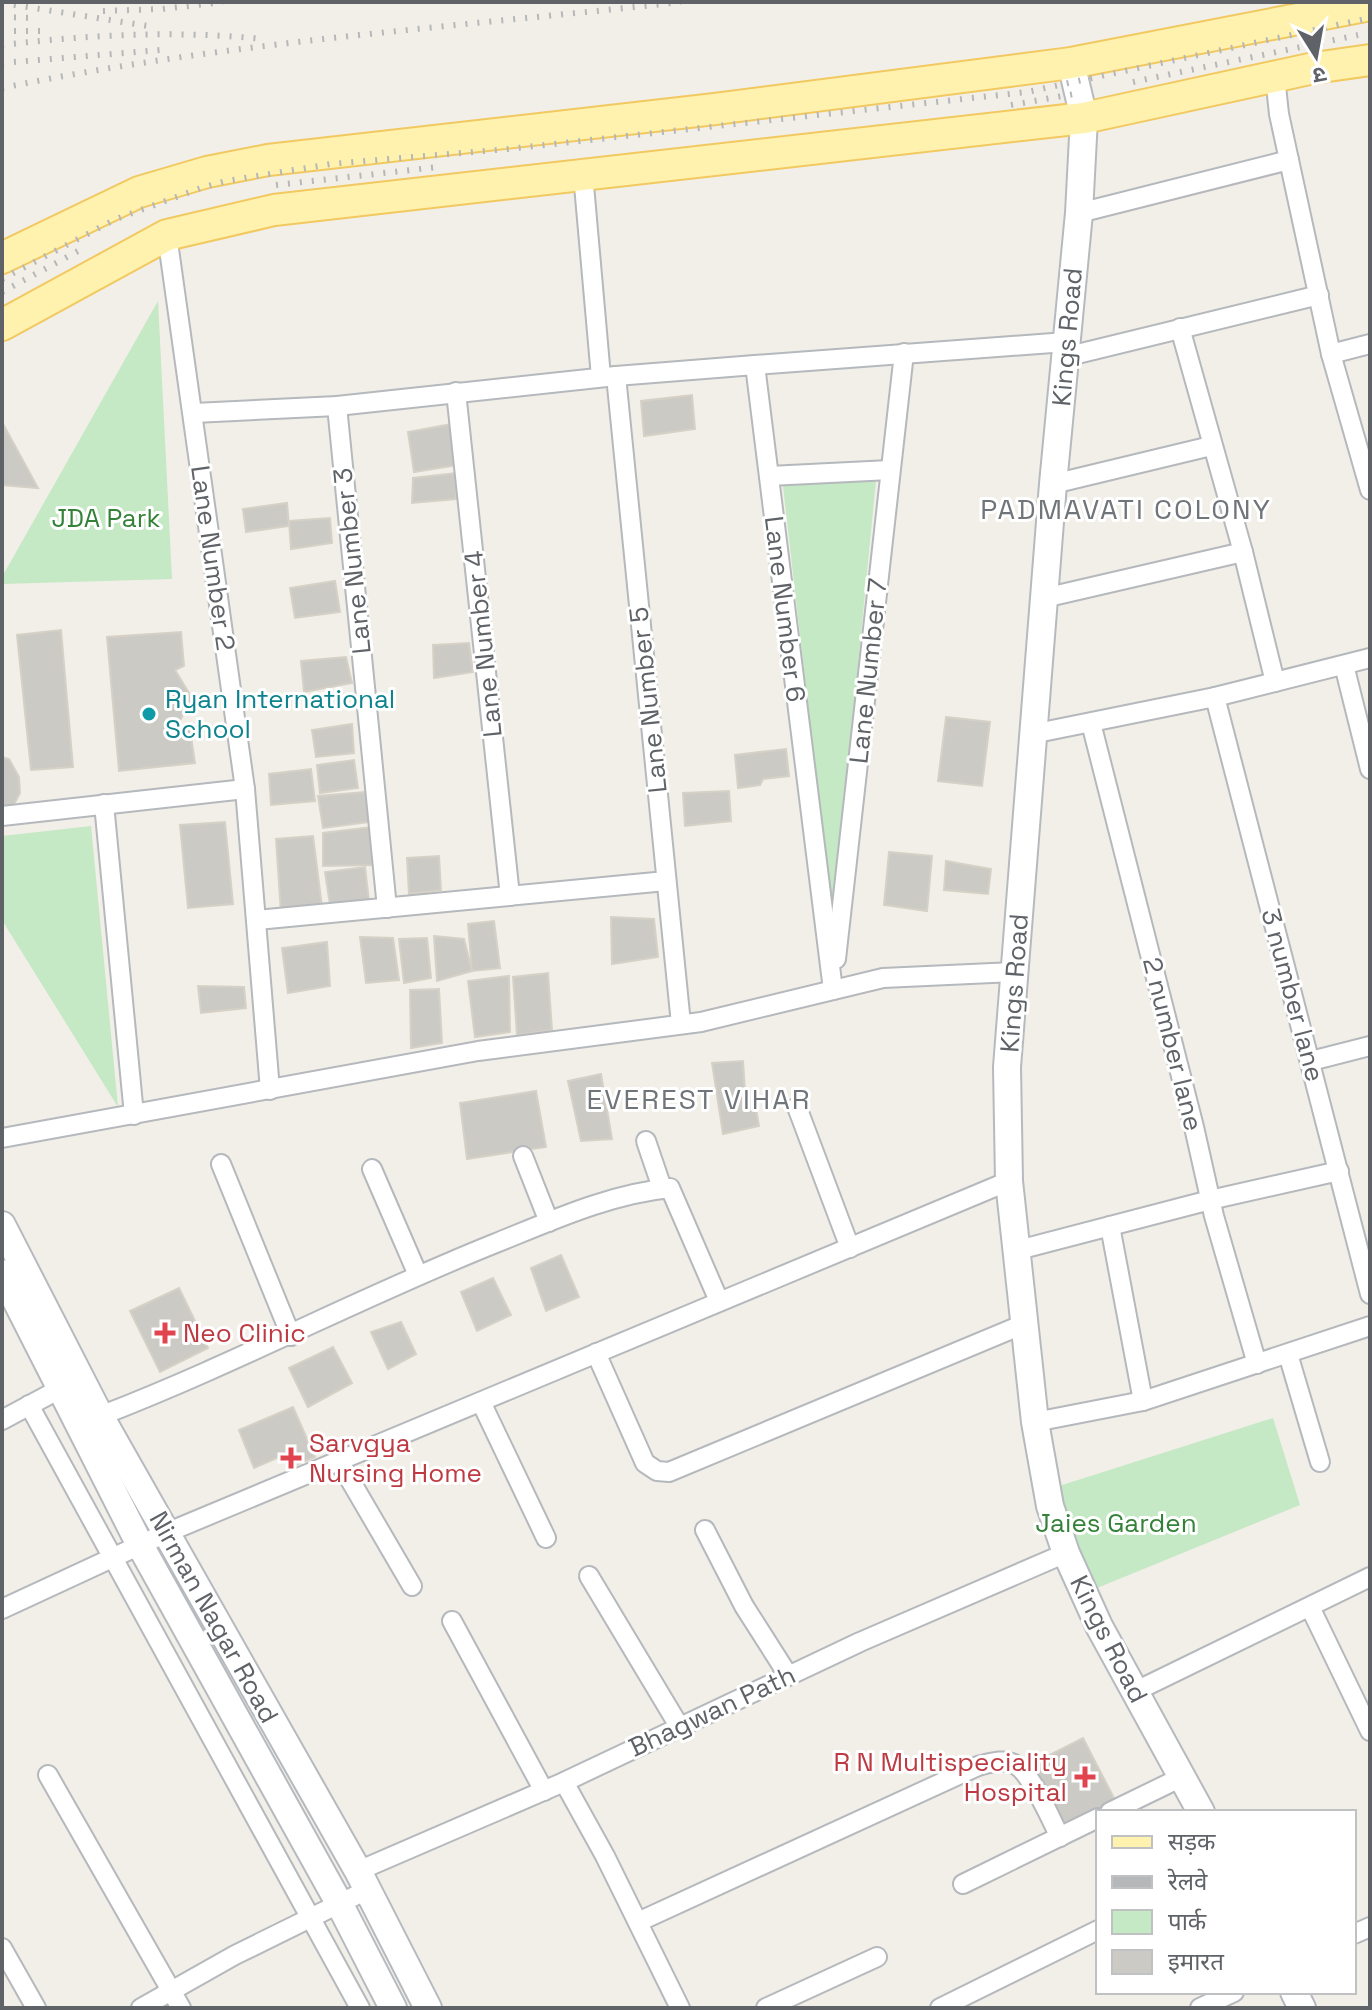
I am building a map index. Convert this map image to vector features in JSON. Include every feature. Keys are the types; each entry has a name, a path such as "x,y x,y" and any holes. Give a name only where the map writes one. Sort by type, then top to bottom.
{"main road":[{"path":"2,258 139,192 207,172 268,160 715,109 1071,63 1370,5"},
{"path":"2,325 167,235 274,210 1084,118 1370,60"}],"street":[{"name":"Kings Road","path":"1071,63 1084,118 1079,213 1053,484 1007,1067 1009,1181 1035,1422 1050,1506 1066,1553 1134,1692 1184,1776 1200,1810"},
{"path":"1275,77 1279,114 1331,354 1370,489"},
{"path":"1079,213 1289,160"},
{"name":"Lane Number 5","path":"583,174 609,376 681,1024"},
{"name":"Lane Number 2","path":"167,235 245,789 270,1090"},
{"path":"194,413 337,406 609,376 904,353 1065,349 1180,328 1319,295"},
{"path":"1180,328 1243,552 1275,682"},
{"path":"1331,354 1370,344"},
{"name":"Lane Number 7","path":"833,990 904,353"},
{"name":"Lane Number 6","path":"755,365 833,990"},
{"name":"Lane Number 4","path":"456,392 510,896"},
{"name":"Lane Number 3","path":"337,406 387,908"},
{"path":"1053,484 1211,446"},
{"path":"769,476 890,470"},
{"path":"1044,598 1243,552"},
{"path":"1032,734 1215,697 1370,658"},
{"path":"1344,665 1370,769"},
{"name":"3 number lane","path":"1215,697 1370,1294"},
{"name":"2 number lane","path":"1091,723 1210,1200 1257,1364"},
{"path":"2,816 245,789"},
{"path":"104,804 134,1115"},
{"path":"257,920 666,881"},
{"path":"2,1138 478,1051 681,1024 883,978 1014,972"},
{"path":"1311,1061 1370,1046"},
{"path":"797,1107 850,1248"},
{"path":"646,1141 662,1188"},
{"path":"523,1156 549,1222"},
{"path":"221,1164 291,1336"},
{"path":"372,1169 418,1275"},
{"path":"1018,1250 1210,1200 1339,1171"},
{"path":"2,1609 166,1533 1009,1181"},
{"path":"100,1416 291,1336 418,1275 633,1192 670,1188 719,1301"},
{"name":"Nirman Nagar Road","path":"2,1225 140,1545 339,1903 393,2008"},
{"path":"1110,1226 1143,1401"},
{"name":"Nirman Nagar Road","path":"2,1273 70,1383 100,1416 362,1880 428,2008"},
{"path":"596,1353 645,1463 657,1471 669,1472 1024,1324"},
{"path":"1035,1422 1143,1401 1370,1326"},
{"path":"1288,1354 1320,1462"},
{"path":"2,1420 70,1383"},
{"path":"481,1402 546,1538"},
{"path":"29,1405 360,2008"},
{"path":"339,1461 412,1586"},
{"path":"705,1530 744,1606 788,1675"},
{"name":"Bhagwan Path","path":"141,2008 177,2000 235,1955 339,1903 362,1880 788,1675 1066,1553"},
{"path":"589,1576 679,1726"},
{"path":"1134,1692 1370,1577"},
{"path":"1310,1607 1370,1731"},
{"path":"151,1629 178,1614"},
{"path":"452,1621 544,1791"},
{"path":"176,1675 204,1661"},
{"path":"638,1922 978,1766 1000,1761 1017,1765 1060,1837"},
{"path":"48,1775 177,2000"},
{"path":"1114,1810 1184,1776"},
{"path":"564,1782 605,1856 680,2008"},
{"path":"963,1884 1096,1819"},
{"path":"940,2008 1096,1931"},
{"path":"2,1948 36,2008"},
{"path":"766,2008 877,1957"},
{"path":"1200,2008 1230,1994"}],"green space":[{"name":"JDA Park","path":"158,301 172,579 2,584 2,577"},
{"path":"876,480 833,923 783,486"},
{"path":"91,826 118,1107 2,920 2,836"},
{"name":"Jaies Garden","path":"1273,1418 1300,1505 1075,1597 1056,1487"}],"building":[{"path":"692,395 695,429 644,436 641,401"},
{"path":"2,422 38,488 2,485"},
{"path":"452,424 458,465 414,472 408,432"},
{"path":"456,473 456,499 412,503 413,478"},
{"path":"287,503 289,526 246,532 243,509"},
{"path":"330,518 332,543 291,549 289,521"},
{"path":"335,581 340,612 295,618 290,588"},
{"path":"61,630 73,767 31,770 17,635"},
{"name":"Ryan International School","path":"181,632 184,666 175,670 192,698 174,732 190,730 195,763 119,771 107,637"},
{"path":"469,643 473,672 434,678 433,645"},
{"path":"346,657 352,683 304,692 301,661"},
{"path":"946,717 990,722 982,786 938,781"},
{"path":"352,724 354,753 316,757 312,730"},
{"path":"786,749 789,776 763,779 760,785 738,788 735,755"},
{"path":"2,757 9,759 19,777 20,793 12,808 2,809"},
{"path":"354,760 358,788 320,793 317,765"},
{"path":"311,769 315,801 271,805 269,774"},
{"path":"729,791 731,821 685,826 683,793"},
{"path":"365,792 370,822 323,828 318,796"},
{"path":"225,822 233,904 188,908 180,825"},
{"path":"372,827 375,865 323,866 323,833"},
{"path":"313,836 322,907 281,913 276,839"},
{"path":"889,852 932,856 927,911 884,905"},
{"path":"439,856 441,890 409,894 407,858"},
{"path":"946,861 991,869 988,894 944,890"},
{"path":"365,867 369,901 330,905 325,872"},
{"path":"611,917 654,919 658,957 612,964"},
{"path":"494,921 500,968 472,971 468,924"},
{"path":"434,936 464,939 472,971 437,981"},
{"path":"360,937 393,938 399,980 366,983"},
{"path":"427,938 431,978 404,983 399,939"},
{"path":"327,942 330,986 288,993 282,948"},
{"path":"548,973 552,1030 517,1035 513,977"},
{"path":"509,976 510,1032 475,1037 468,981"},
{"path":"198,986 244,987 246,1008 201,1013"},
{"path":"439,989 442,1043 411,1048 410,990"},
{"path":"743,1061 745,1091 753,1091 759,1126 723,1134 712,1063"},
{"path":"601,1074 612,1139 581,1141 568,1081"},
{"path":"536,1091 546,1147 467,1159 460,1103"},
{"path":"561,1255 579,1297 546,1311 531,1268"},
{"path":"493,1278 511,1315 477,1331 461,1292"},
{"path":"179,1288 208,1348 160,1372 130,1311"},
{"path":"401,1322 416,1354 388,1369 371,1332"},
{"path":"333,1347 352,1383 308,1407 289,1368"},
{"path":"293,1407 315,1457 291,1467 286,1454 254,1468 239,1430"},
{"path":"1083,1738 1117,1804 1105,1810 1096,1810 1096,1814 1064,1830 1030,1765"}],"railway":[{"path":"103,11 162,9 223,2"},
{"path":"2,88 255,47 681,2"},
{"path":"2,3 148,26"},
{"path":"2,17 36,18"},
{"path":"2,279 116,219 226,181 331,164 508,149 1027,92 1370,18"},
{"path":"2,31 42,31"},
{"path":"2,45 132,35 262,39"},
{"path":"1133,82 1358,35"},
{"path":"2,63 160,50"},
{"path":"1011,105 1074,94"},
{"path":"276,185 438,167"},
{"path":"2,292 80,250"}],"place":[{"name":"Ryan International School","path":"149,714"},
{"name":"Neo Clinic","path":"165,1333"},
{"name":"Sarvgya Nursing Home","path":"291,1458"},
{"name":"R N Multispeciality Hospital","path":"1085,1777"}],"district":[{"name":"PADMAVATI COLONY","path":"1126,509"},
{"name":"EVEREST VIHAR","path":"699,1099"}]}
